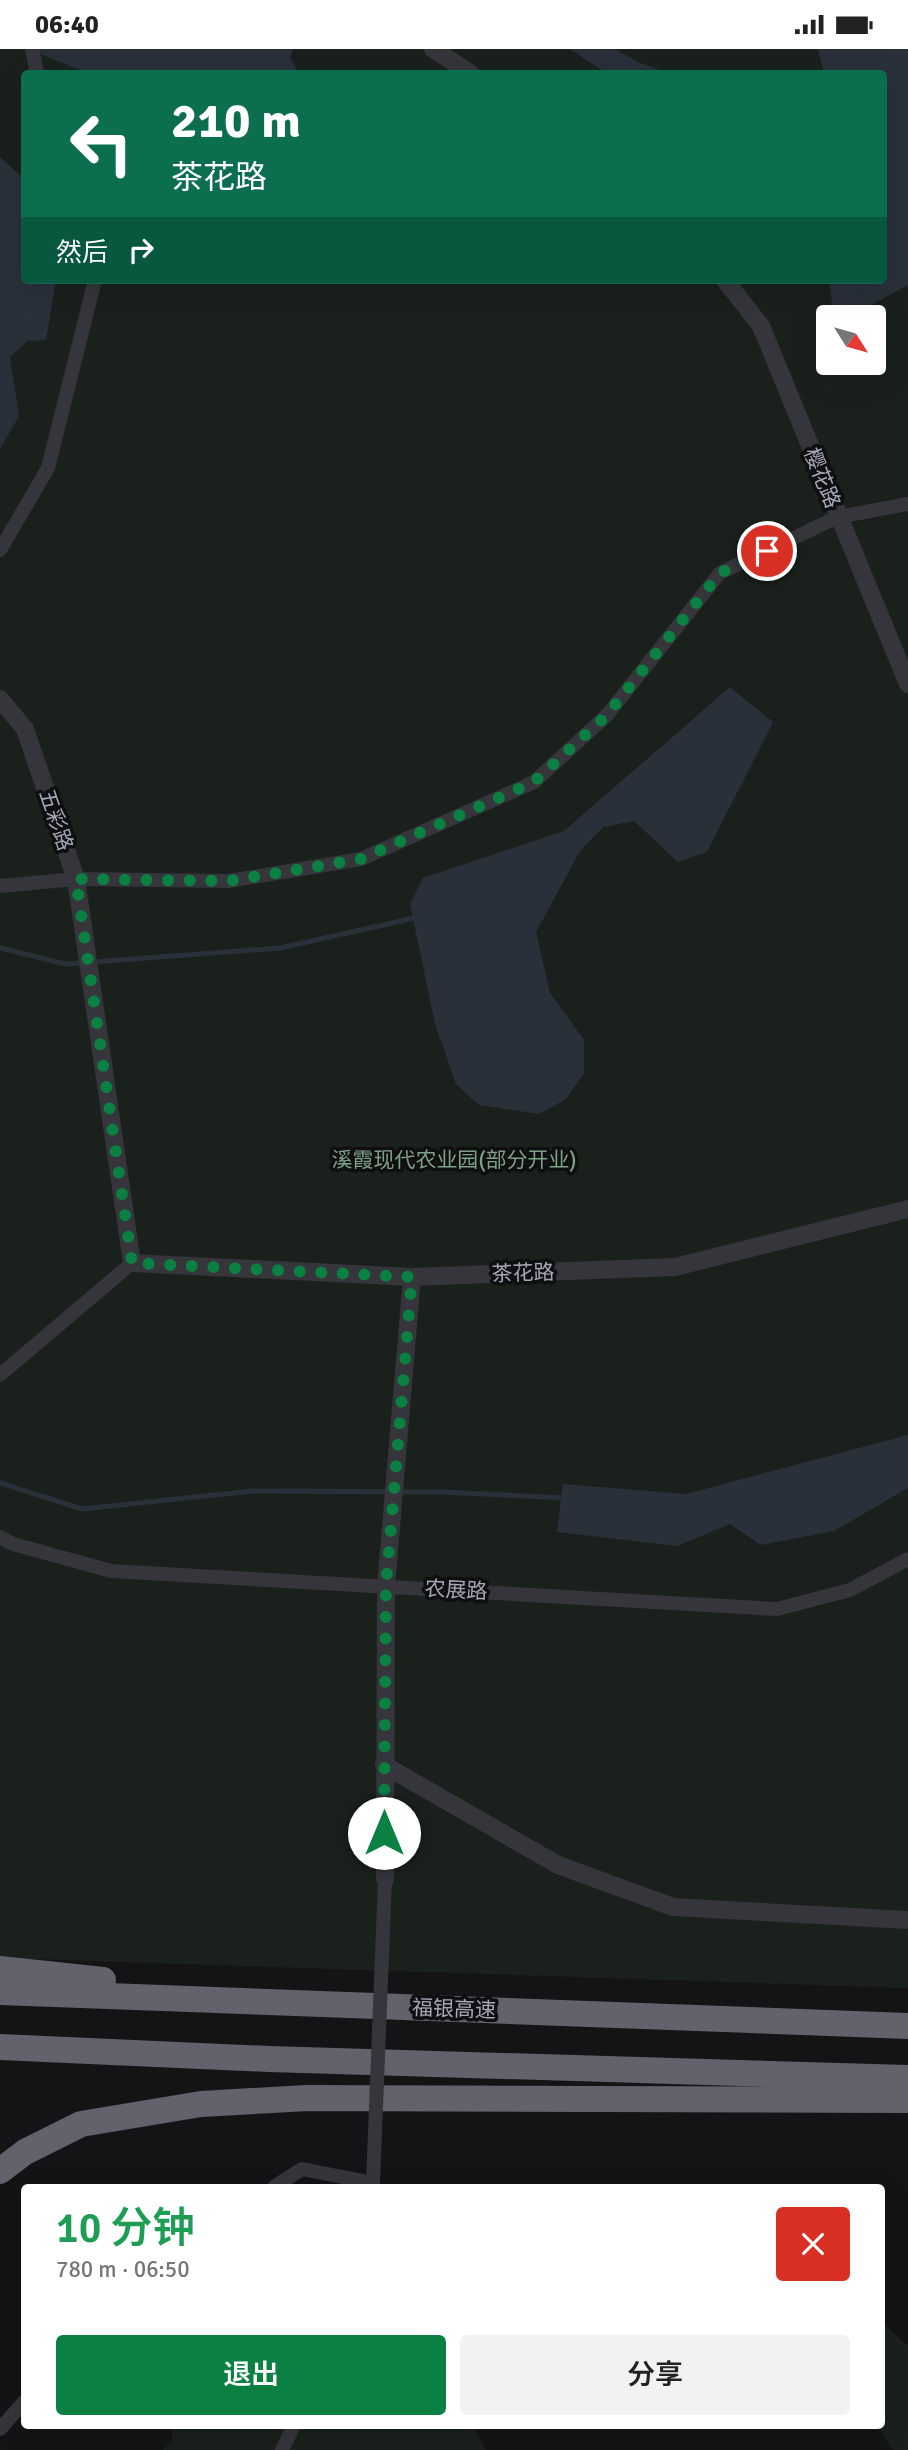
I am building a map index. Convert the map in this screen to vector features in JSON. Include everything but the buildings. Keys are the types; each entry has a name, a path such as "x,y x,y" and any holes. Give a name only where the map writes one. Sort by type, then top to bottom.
{"highway":[{"path":"0,1969 335,2004"},
{"name":"福银高速","path":"0,1992 908,2026"},
{"path":"0,2046 283,2060 908,2078"},
{"path":"0,2171 25,2152 81,2124 201,2104 307,2098 908,2101"}],"street":[{"path":"32,49 36,70"},
{"path":"433,49 465,70"},
{"path":"0,550 48,468 94,284"},
{"name":"樱花路","path":"728,284 761,325 908,684"},
{"path":"0,885 76,879 229,881 361,859 534,782 607,715 720,573 838,517 908,504"},
{"name":"五彩路","path":"0,699 26,729 76,879 132,1263"},
{"name":"茶花路","path":"132,1263 412,1277 675,1267 908,1209"},
{"path":"0,1375 132,1263"},
{"path":"372,2184 385,1879 386,1586 412,1277"},
{"name":"农展路","path":"0,1537 111,1571 777,1609 850,1590 908,1559"},
{"path":"384,1765 558,1865 673,1907 908,1920"},
{"path":"279,2184 302,2169 368,2184"},
{"path":"0,2429 21,2405"},
{"path":"282,2450 292,2429"}],"green space":[{"name":"溪霞现代农业园(部分开业)","path":"0,49 908,49 908,1988 0,1958"},
{"path":"885,2324 908,2347 908,2450 893,2450 879,2429 885,2429"},
{"path":"172,2429 475,2429 486,2450 163,2450 172,2441"}],"shaded area":[{"path":"28,49 293,49 290,57 296,70 80,70"},
{"path":"570,49 615,49 660,70 602,70"},
{"path":"818,49 908,49 908,285 871,305 832,305 830,284 887,284 887,70 823,70"},
{"path":"0,157 21,176 21,284 55,284 46,340 27,341 10,357 19,416 0,449"},
{"path":"730,687 773,722 707,852 678,862 634,821 603,827 580,851 536,932 550,993 584,1040 584,1073 566,1099 539,1114 479,1105 456,1084 435,1024 410,904 423,878 564,831"},
{"path":"908,1435 908,1488 834,1531 761,1545 730,1524 677,1546 557,1532 563,1484 686,1494"}],"waterway":[{"path":"0,948 66,964 280,948 419,917"},
{"path":"0,1483 82,1509 252,1491 443,1492 567,1498"}],"route":[{"path":"384,1833 386,1586 412,1277 132,1263 76,879 229,881 361,859 534,782 607,715 720,573 767,551"}]}
